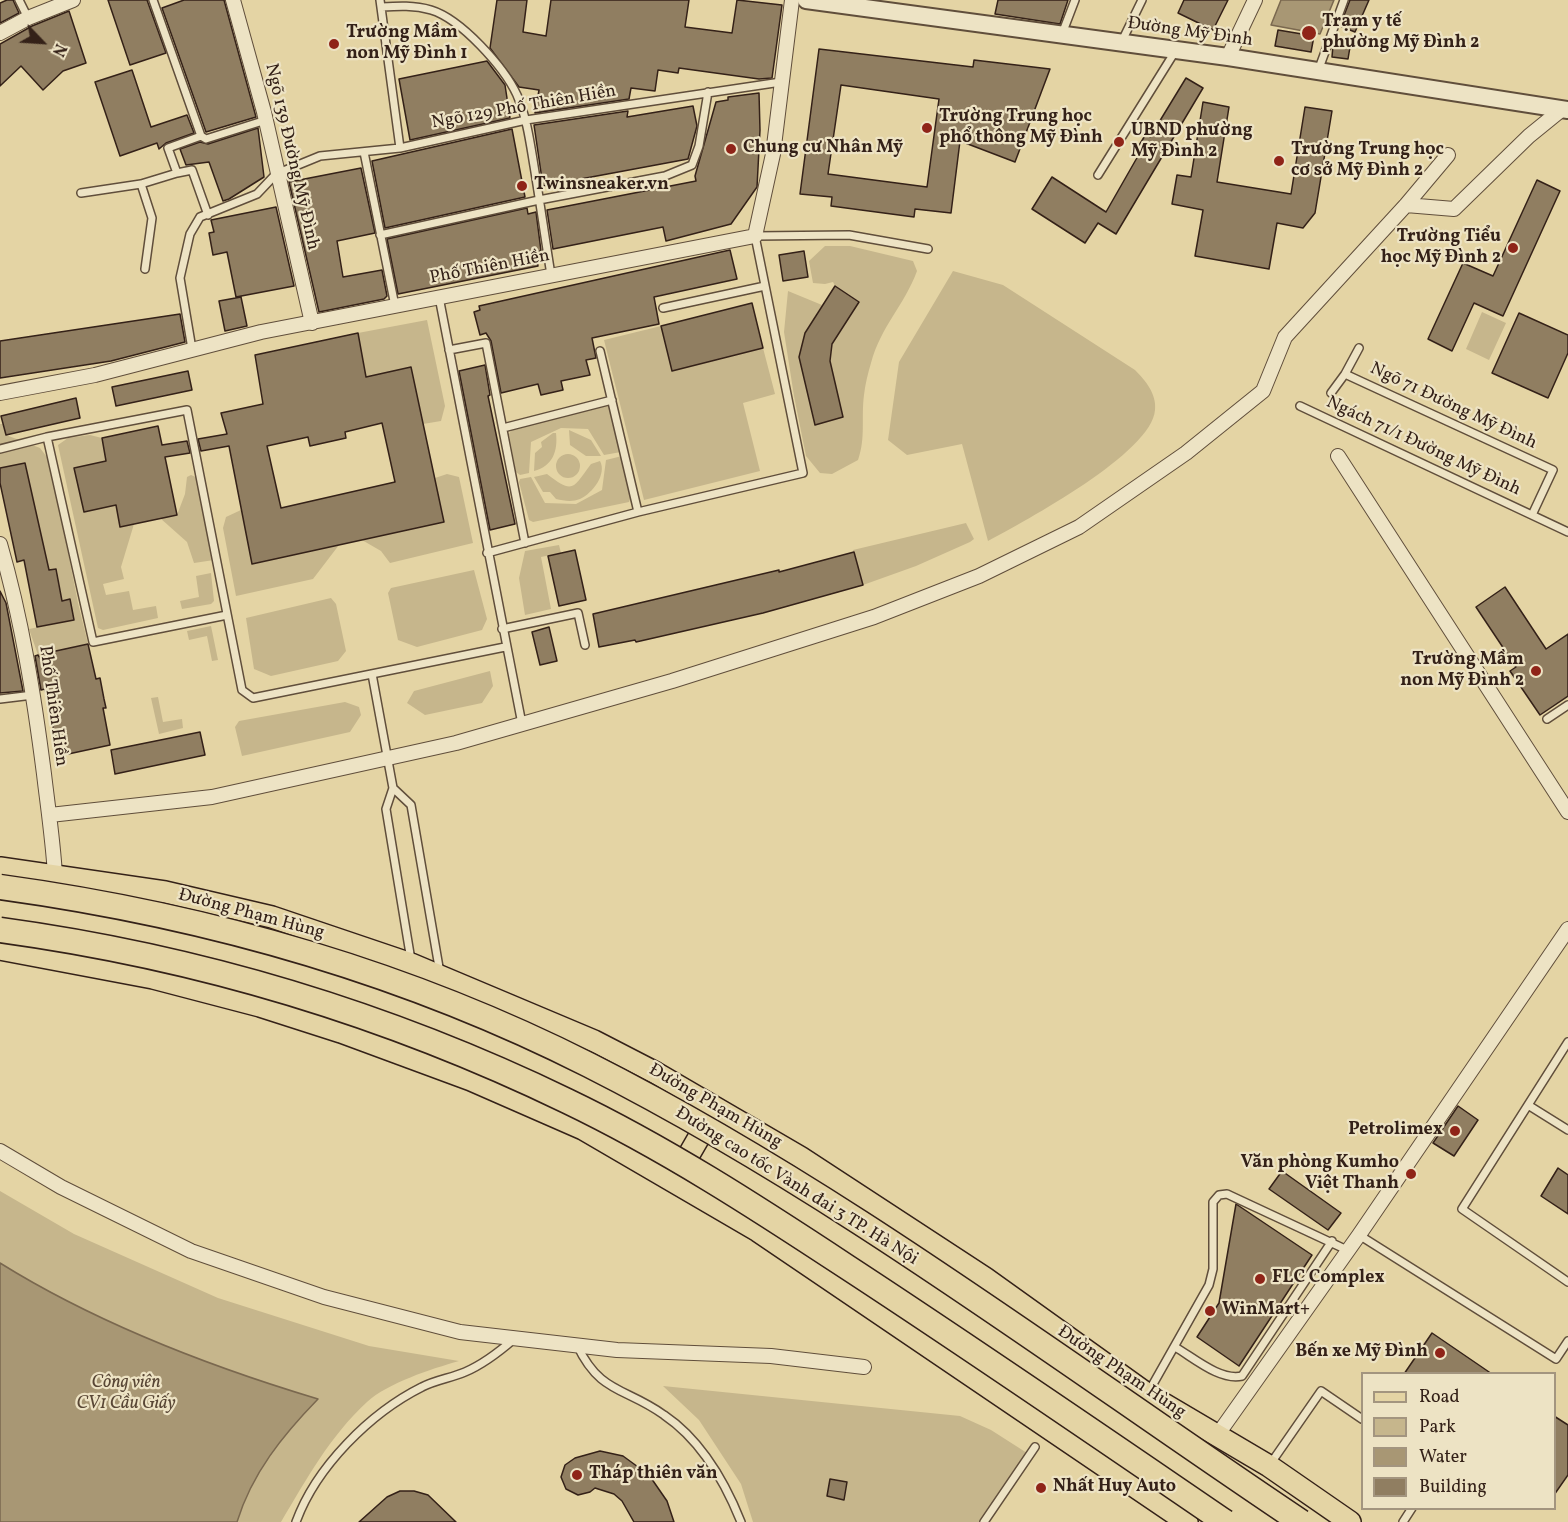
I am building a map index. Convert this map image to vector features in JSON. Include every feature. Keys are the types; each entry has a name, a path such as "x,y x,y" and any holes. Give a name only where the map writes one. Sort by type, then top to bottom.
{"highway":[{"name":"Đường cao tốc Vành đai 3 TP. Hà Nội","path":"0,888 167,916 272,942 378,976 483,1016 587,1064 682,1114 771,1167 941,1278 1301,1522"},
{"path":"0,930 158,957 260,982 363,1015 467,1055 569,1102 748,1202 917,1312 1225,1522"}],"main road":[{"name":"Đường Phạm Hùng","path":"0,868 165,892 272,916 411,964 594,1041 717,1108 800,1157 985,1278 1148,1394 1216,1437 1269,1466 1350,1522"},
{"path":"0,949 153,978 260,1006 341,1032 471,1080 583,1129 758,1231 1186,1522"},
{"path":"674,1180 717,1108"}],"street":[{"path":"0,33 28,18 73,0"},
{"name":"Ngõ 139 Đường Mỹ Đình","path":"233,0 266,120 276,174 312,323"},
{"path":"755,236 773,154 792,0"},
{"name":"Đường Mỹ Đình","path":"806,0 1228,57 1564,110"},
{"path":"1228,57 1255,0"},
{"path":"1407,205 1454,209 1529,136 1564,110"},
{"path":"50,815 212,797 456,743 672,681 874,617 979,576 1079,527 1186,453 1263,391 1286,337 1407,205 1448,155"},
{"name":"Phố Thiên Hiền","path":"0,393 94,375 261,332 755,236"},
{"path":"1338,456 1568,812"},
{"name":"Phố Thiên Hiền","path":"0,544 18,604 34,695 50,815 55,875"},
{"path":"1216,1437 1566,935"},
{"path":"0,1151 61,1187 191,1251 324,1297 460,1332 617,1350 771,1356 864,1367"}],"lane":[{"path":"20,0 28,18"},
{"path":"153,0 201,136 206,140 266,120"},
{"path":"1061,35 1075,0"},
{"path":"1121,43 1142,0"},
{"path":"1318,72 1344,0"},
{"path":"400,148 380,3 408,5 433,11 456,25 477,42 501,69 516,94 526,120 551,274"},
{"path":"1098,175 1176,50"},
{"name":"Ngõ 129 Phố Thiên Hiền","path":"276,174 320,156 400,148 526,120 781,82"},
{"path":"380,235 539,200 665,176 692,165 699,146 708,92"},
{"path":"177,173 168,148 201,136"},
{"path":"364,152 395,306"},
{"path":"81,193 141,184 192,170 208,215"},
{"path":"192,350 180,278 190,234 200,218 257,194 276,174"},
{"path":"141,184 152,218 145,269"},
{"path":"488,553 638,512 803,473 755,236 849,235 928,249"},
{"path":"663,308 765,286"},
{"path":"439,297 505,647 522,724"},
{"path":"449,350 486,343 525,543"},
{"path":"1346,374 1359,348"},
{"path":"600,351 638,512"},
{"name":"Ngõ 71 Đường Mỹ Đình","path":"1331,393 1346,374 1553,470 1532,515"},
{"path":"502,428 612,400"},
{"name":"Ngách 71/1 Đường Mỹ Đình","path":"1300,406 1532,515"},
{"path":"0,449 47,437 187,410 242,690 253,698 505,647"},
{"path":"47,437 93,642 227,615"},
{"path":"1532,515 1568,532"},
{"path":"502,629 578,613 585,645"},
{"path":"372,674 393,788 386,808 411,964"},
{"path":"0,699 34,695"},
{"path":"1547,719 1568,705"},
{"path":"393,788 411,805 440,977"},
{"path":"1568,1042 1462,1209 1568,1282"},
{"path":"1528,1105 1568,1130"},
{"path":"1148,1394 1176,1347 1211,1278 1213,1202 1219,1195 1227,1194 1332,1241 1347,1250"},
{"path":"1359,1235 1557,1359 1568,1341"},
{"path":"1176,1347 1222,1374 1232,1378 1242,1376 1332,1241"},
{"path":"296,1522 325,1472 357,1431 374,1416 423,1386 464,1372 491,1358 515,1338"},
{"path":"577,1345 587,1368 611,1388 665,1415 688,1436 728,1489 741,1522"},
{"path":"1269,1466 1321,1391 1361,1418"},
{"path":"984,1522 1035,1447"}],"green space":[{"path":"825,246 850,246 913,261 917,271 875,350 864,391 863,436 858,460 832,474 820,473 806,456 784,332 788,291 822,305 805,333 799,357 815,425 843,417 830,361 832,344 859,302 835,286 833,282 813,283 809,261"},
{"path":"953,271 1003,285 1135,370 1150,388 1155,404 1148,427 1133,446 1111,465 1056,502 988,541 962,444 907,455 888,440 899,362"},
{"path":"1482,312 1506,323 1489,360 1466,349"},
{"path":"427,320 445,406 441,421 423,424 411,367 370,376 369,393 358,333"},
{"path":"661,326 673,371 763,348 775,394 743,403 760,471 644,500 604,340"},
{"path":"609,404 621,452 604,455 588,429 561,428 531,442 529,473 520,475 516,472 509,434 512,429"},
{"path":"0,424 3,424 6,435 40,448 50,461 88,644 38,655 29,629 74,620 69,599 62,601 57,569 47,571 25,463 0,468"},
{"path":"569,430 591,440 601,456 586,456 570,445"},
{"path":"556,433 556,440 553,457 546,465 534,471 535,453 542,447 541,442"},
{"path":"90,435 102,438 106,461 74,468 84,512 116,505 120,526 134,524 121,567 124,579 103,584 106,595 129,591 133,610 156,606 158,618 103,630 98,628 58,445 68,438"},
{"path":"568,454 576,458 580,466 576,474 568,478 560,474 556,466 560,458"},
{"path":"622,456 631,497 629,502 533,522 529,520 520,479 531,477 545,503 576,504 602,490 606,460"},
{"path":"600,461 602,472 598,483 590,492 577,500 556,499 550,492 543,492 534,477 547,474 563,485 572,486 591,464"},
{"path":"447,474 459,477 473,543 390,563 381,551 362,540 444,522 435,478"},
{"path":"191,475 198,478 214,560 194,563 187,542 160,518 177,515 185,494 187,477"},
{"path":"241,510 253,564 339,545 313,579 236,596 223,528 226,517"},
{"path":"966,523 974,539 970,542 916,566 863,585 853,550"},
{"path":"559,545 561,553 541,557 551,609 525,615 519,578 525,551"},
{"path":"474,570 487,619 482,630 417,647 398,640 388,593 391,588"},
{"path":"211,573 214,601 211,604 182,609 180,601 199,597 196,576"},
{"path":"331,598 336,604 346,651 338,661 271,676 254,669 246,618"},
{"path":"211,626 218,660 212,661 207,636 189,640 187,631"},
{"path":"490,671 493,686 482,703 425,715 407,703 414,691"},
{"path":"158,697 163,722 182,719 183,728 159,734 151,698"},
{"path":"345,702 359,707 361,715 350,732 242,756 235,727 239,721"},
{"name":"Công viên CV1 Cầu Giấy","path":"0,1191 74,1234 218,1298 369,1346 459,1361 423,1372 398,1383 367,1402 330,1444 281,1522 0,1522"},
{"path":"663,1386 960,1416 991,1430 1027,1453 981,1522 753,1522 741,1484 699,1420"}],"water":[{"path":"1281,0 1334,0 1320,34 1271,25"},
{"name":"Công viên CV1 Cầu Giấy","path":"0,1263 37,1285 154,1342 318,1399 281,1441 260,1471 243,1504 237,1522 0,1522"}],"building":[{"path":"13,0 19,13 0,23 0,3"},
{"path":"108,0 147,0 166,53 130,65"},
{"path":"184,0 224,0 256,117 206,132 162,8"},
{"path":"497,0 527,0 523,32 546,36 551,0 689,0 685,27 732,33 737,0 782,5 772,78 759,79 679,68 678,73 658,70 655,91 631,88 629,99 535,113 539,90 519,87 490,48"},
{"path":"998,0 1068,0 1060,24 995,14"},
{"path":"1184,0 1228,0 1213,30 1178,13"},
{"path":"1350,0 1369,0 1355,32 1340,26"},
{"path":"69,11 86,63 63,71 43,90 21,66 0,86 0,44 32,26"},
{"path":"1278,30 1314,36 1311,52 1275,46"},
{"path":"1333,45 1350,47 1348,59 1332,57"},
{"path":"819,49 973,67 974,60 1050,69 1015,162 960,141 951,213 915,209 914,217 831,206 832,197 800,194","holes":["841,85 939,99 927,187 828,174"]},
{"path":"487,61 505,85 510,118 410,140 399,79"},
{"path":"132,70 151,127 187,115 194,133 166,143 159,149 157,143 120,156 95,82"},
{"path":"1186,78 1203,88 1116,234 1098,223 1085,243 1032,209 1052,177 1106,212 1142,149 1138,147 1146,134 1150,137"},
{"name":"Chung cư Nhân Mỹ","path":"759,93 757,187 731,224 666,241 663,227 553,249 547,210 696,181 695,176 716,102 728,100 728,97"},
{"path":"1203,102 1229,107 1217,182 1291,194 1305,107 1332,111 1315,213 1303,228 1277,223 1269,269 1195,256 1203,210 1172,204 1177,175 1191,177"},
{"path":"693,106 697,126 688,159 543,186 534,125 628,111 627,117"},
{"path":"258,128 264,177 223,201 209,162 186,165 180,149 200,142 208,144"},
{"path":"512,129 525,197 385,228 372,161"},
{"path":"361,168 375,233 337,241 343,277 382,270 387,296 384,299 319,312 289,182"},
{"path":"1537,180 1560,191 1503,316 1474,303 1452,351 1428,339 1463,263 1493,276"},
{"path":"276,207 294,286 236,297 227,252 213,255 209,233 214,232 211,220"},
{"path":"527,208 528,214 536,212 541,251 535,252 538,266 398,294 387,239"},
{"path":"730,250 737,279 654,297 659,324 592,338 596,358 586,360 590,375 561,381 563,390 541,395 538,384 501,393 491,341 486,333 480,335 474,312 480,310 479,306"},
{"path":"804,251 808,277 783,281 779,255"},
{"path":"835,286 859,302 832,344 830,361 843,417 815,425 799,357 805,333"},
{"path":"241,297 247,326 225,331 219,301"},
{"path":"752,303 763,348 672,371 661,326"},
{"path":"1519,313 1568,335 1568,353 1548,398 1492,373"},
{"path":"180,314 185,342 111,361 0,378 0,341"},
{"path":"358,333 366,377 411,367 444,522 252,564 229,446 201,451 198,439 227,434 221,413 263,404 255,355","holes":["382,423 395,482 281,508 267,446 308,437 310,446 346,438 345,432"]},
{"path":"485,365 490,395 488,396 515,524 490,530 459,371"},
{"path":"188,371 192,390 116,406 112,387"},
{"path":"76,398 80,418 6,435 1,416"},
{"path":"158,426 162,445 187,441 190,453 165,457 177,515 120,527 116,505 84,512 74,468 106,461 102,438"},
{"path":"25,463 49,570 56,569 62,601 70,599 74,620 37,627 24,560 17,562 0,483 0,468"},
{"path":"575,550 586,600 559,606 548,556"},
{"path":"854,552 863,585 763,613 636,642 635,640 599,647 593,614 779,570 779,572"},
{"path":"1505,587 1546,649 1568,634 1568,696 1540,715 1510,671 1516,667 1476,607"},
{"path":"0,591 6,603 23,691 0,693"},
{"path":"549,627 557,661 540,665 532,632"},
{"path":"88,644 96,679 100,678 110,745 59,756 45,689 41,690 35,656 38,655 43,663 42,654"},
{"path":"200,732 205,755 115,774 111,750"},
{"name":"Petrolimex","path":"1458,1106 1478,1120 1454,1156 1433,1143"},
{"path":"1558,1168 1568,1175 1568,1214 1541,1196"},
{"path":"1282,1171 1341,1213 1328,1230 1269,1189"},
{"name":"FLC Complex","path":"1236,1204 1312,1255 1239,1366 1197,1337 1219,1303"},
{"name":"Bến xe Mỹ Đình","path":"1432,1333 1489,1372 1405,1372"},
{"path":"1556,1417 1568,1425 1568,1475 1556,1492"},
{"path":"600,1451 623,1456 649,1475 667,1501 674,1522 634,1522 622,1501 614,1494 595,1488 578,1495 566,1489 561,1477 565,1465 575,1458"},
{"path":"830,1479 847,1482 844,1500 827,1496"},
{"path":"400,1491 414,1491 428,1495 456,1522 359,1522 387,1497"}],"place":[{"name":"Trạm y tế phường Mỹ Đình 2","path":"1309,33"},
{"name":"Trường Mầm non Mỹ Đình 1","path":"334,44"},
{"name":"Trường Trung học phổ thông Mỹ Đình","path":"927,128"},
{"name":"UBND phường Mỹ Đình 2","path":"1119,142"},
{"name":"Chung cư Nhân Mỹ","path":"731,149"},
{"name":"Trường Trung học cơ sở Mỹ Đình 2","path":"1279,161"},
{"name":"Twinsneaker.vn","path":"522,186"},
{"name":"Trường Tiểu học Mỹ Đình 2","path":"1513,248"},
{"name":"Trường Mầm non Mỹ Đình 2","path":"1536,671"},
{"name":"Petrolimex","path":"1455,1131"},
{"name":"Văn phòng Kumho Việt Thanh","path":"1411,1174"},
{"name":"FLC Complex","path":"1260,1279"},
{"name":"WinMart+","path":"1210,1311"},
{"name":"Bến xe Mỹ Đình","path":"1440,1353"},
{"name":"Tháp thiên văn","path":"577,1475"},
{"name":"Nhất Huy Auto","path":"1041,1488"}]}
